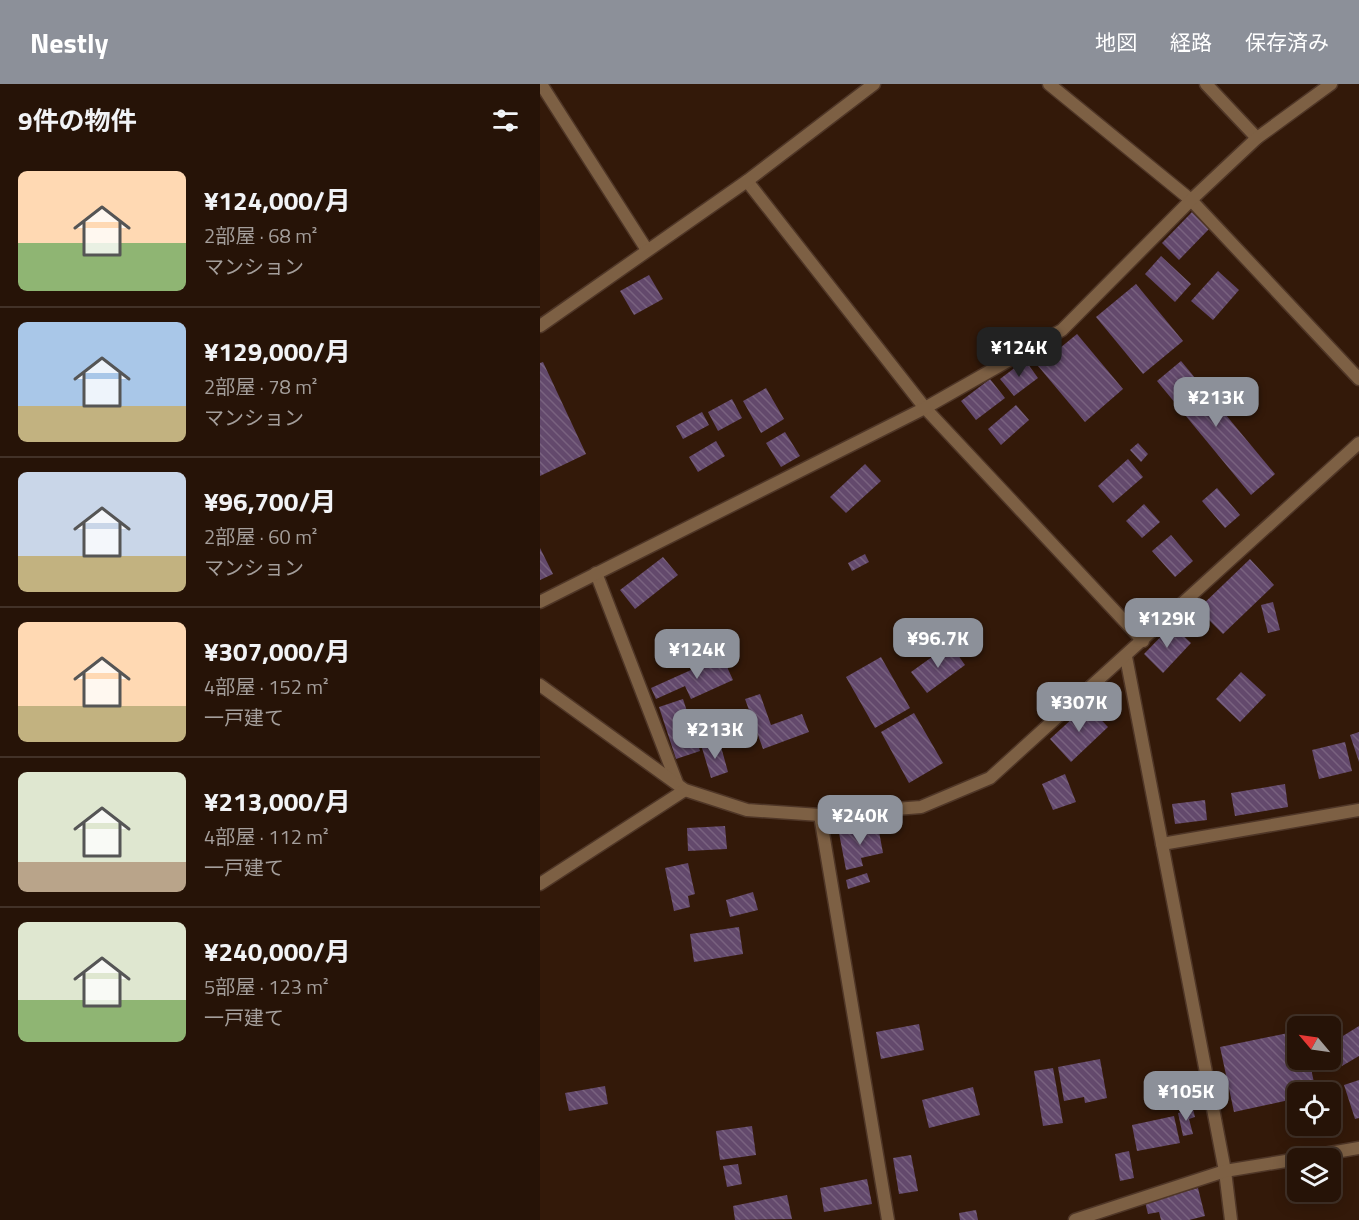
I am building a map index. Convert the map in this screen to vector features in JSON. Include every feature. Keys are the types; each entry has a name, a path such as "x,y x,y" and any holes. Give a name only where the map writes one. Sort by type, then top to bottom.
{"street":[{"path":"541,84 647,250"},
{"path":"540,326 747,181 874,84"},
{"path":"1049,84 1191,200 1359,379"},
{"path":"1206,84 1257,138"},
{"path":"540,602 925,408 1062,330 1191,200 1257,138 1331,84"},
{"path":"747,181 925,408 1143,641"},
{"path":"540,685 681,787 747,810 820,815 921,807 990,778 1126,657 1359,443"},
{"path":"596,573 681,787"},
{"path":"1126,657 1225,1172 1231,1220"},
{"path":"540,884 681,787"},
{"path":"1162,844 1359,810"},
{"path":"820,815 888,1220"},
{"path":"1341,1151 1359,1148"},
{"path":"1075,1220 1225,1172 1287,1160"}],"building":[{"path":"1192,212 1209,229 1179,260 1162,243"},
{"path":"1161,256 1191,284 1175,302 1145,274"},
{"path":"1218,271 1239,290 1213,320 1191,301"},
{"path":"649,275 663,299 634,315 620,291"},
{"path":"1136,284 1183,341 1143,374 1096,317"},
{"path":"1077,334 1123,389 1085,422 1038,366"},
{"path":"1025,360 1038,378 1014,396 1000,379"},
{"path":"1181,361 1275,474 1251,495 1157,381"},
{"path":"543,362 586,454 540,476 540,363"},
{"path":"990,379 1005,398 976,420 961,401"},
{"path":"766,388 784,419 761,433 743,401"},
{"path":"732,399 742,418 718,431 708,412"},
{"path":"1016,405 1029,420 1001,445 988,429"},
{"path":"702,412 709,425 683,439 676,426"},
{"path":"785,432 800,456 781,467 766,443"},
{"path":"716,441 725,456 698,472 689,457"},
{"path":"1138,443 1148,454 1141,462 1130,450"},
{"path":"1128,459 1143,477 1113,503 1098,486"},
{"path":"865,464 881,481 846,513 830,497"},
{"path":"1217,488 1240,515 1225,528 1202,501"},
{"path":"1144,504 1160,522 1142,538 1126,521"},
{"path":"1171,535 1193,561 1175,577 1152,551"},
{"path":"540,548 553,574 540,580"},
{"path":"865,554 869,562 852,571 848,563"},
{"path":"663,557 678,575 635,609 620,590"},
{"path":"1250,559 1274,585 1223,634 1198,609"},
{"path":"1273,602 1280,630 1268,633 1261,605"},
{"path":"1172,625 1191,643 1163,673 1144,654"},
{"path":"950,644 965,665 927,693 911,672"},
{"path":"722,656 733,680 691,699 685,686 656,699 651,688"},
{"path":"881,657 910,708 875,728 846,677"},
{"path":"1241,672 1266,695 1240,722 1216,699"},
{"path":"760,694 771,725 802,714 809,732 763,749 745,699"},
{"path":"683,699 700,751 676,759 659,707"},
{"path":"1087,705 1108,727 1071,762 1050,739"},
{"path":"914,713 943,763 909,783 881,732"},
{"path":"1359,732 1359,762 1350,735"},
{"path":"1345,742 1352,771 1319,779 1312,750"},
{"path":"720,743 728,772 711,778 702,748"},
{"path":"1065,774 1076,802 1053,810 1042,784"},
{"path":"1285,784 1288,807 1235,816 1231,793"},
{"path":"1205,800 1207,820 1175,824 1172,804"},
{"path":"725,826 727,849 688,851 687,828"},
{"path":"878,826 883,853 861,858 863,866 846,870 839,833"},
{"path":"688,863 695,894 688,896 690,907 674,911 665,868"},
{"path":"867,873 870,882 848,889 846,880"},
{"path":"753,892 758,910 730,917 726,900"},
{"path":"739,927 743,954 694,962 690,934"},
{"path":"919,1024 924,1050 881,1059 876,1032"},
{"path":"1359,1026 1359,1056 1342,1066 1341,1064 1341,1037"},
{"path":"1287,1033 1287,1070 1311,1070 1314,1082 1287,1082 1287,1100 1234,1112 1220,1047"},
{"path":"1100,1059 1107,1098 1085,1103 1084,1097 1064,1101 1058,1067"},
{"path":"1053,1068 1063,1123 1043,1126 1034,1071"},
{"path":"1359,1080 1359,1118 1355,1119 1344,1085"},
{"path":"605,1086 608,1104 569,1111 565,1093"},
{"path":"973,1087 980,1115 929,1128 922,1100"},
{"path":"1193,1109 1195,1117 1189,1119 1193,1134 1183,1136 1178,1113"},
{"path":"1174,1116 1180,1143 1137,1151 1132,1125"},
{"path":"752,1126 756,1155 720,1160 716,1131"},
{"path":"1129,1151 1134,1178 1120,1181 1115,1154"},
{"path":"911,1155 918,1191 899,1194 893,1158"},
{"path":"738,1164 742,1184 727,1187 723,1166"},
{"path":"867,1179 872,1204 824,1212 820,1188"},
{"path":"1198,1188 1205,1216 1189,1220 1161,1220 1159,1212 1148,1214 1145,1202"},
{"path":"787,1195 792,1219 735,1220 733,1206"},
{"path":"976,1210 978,1220 960,1220 959,1213"}]}
